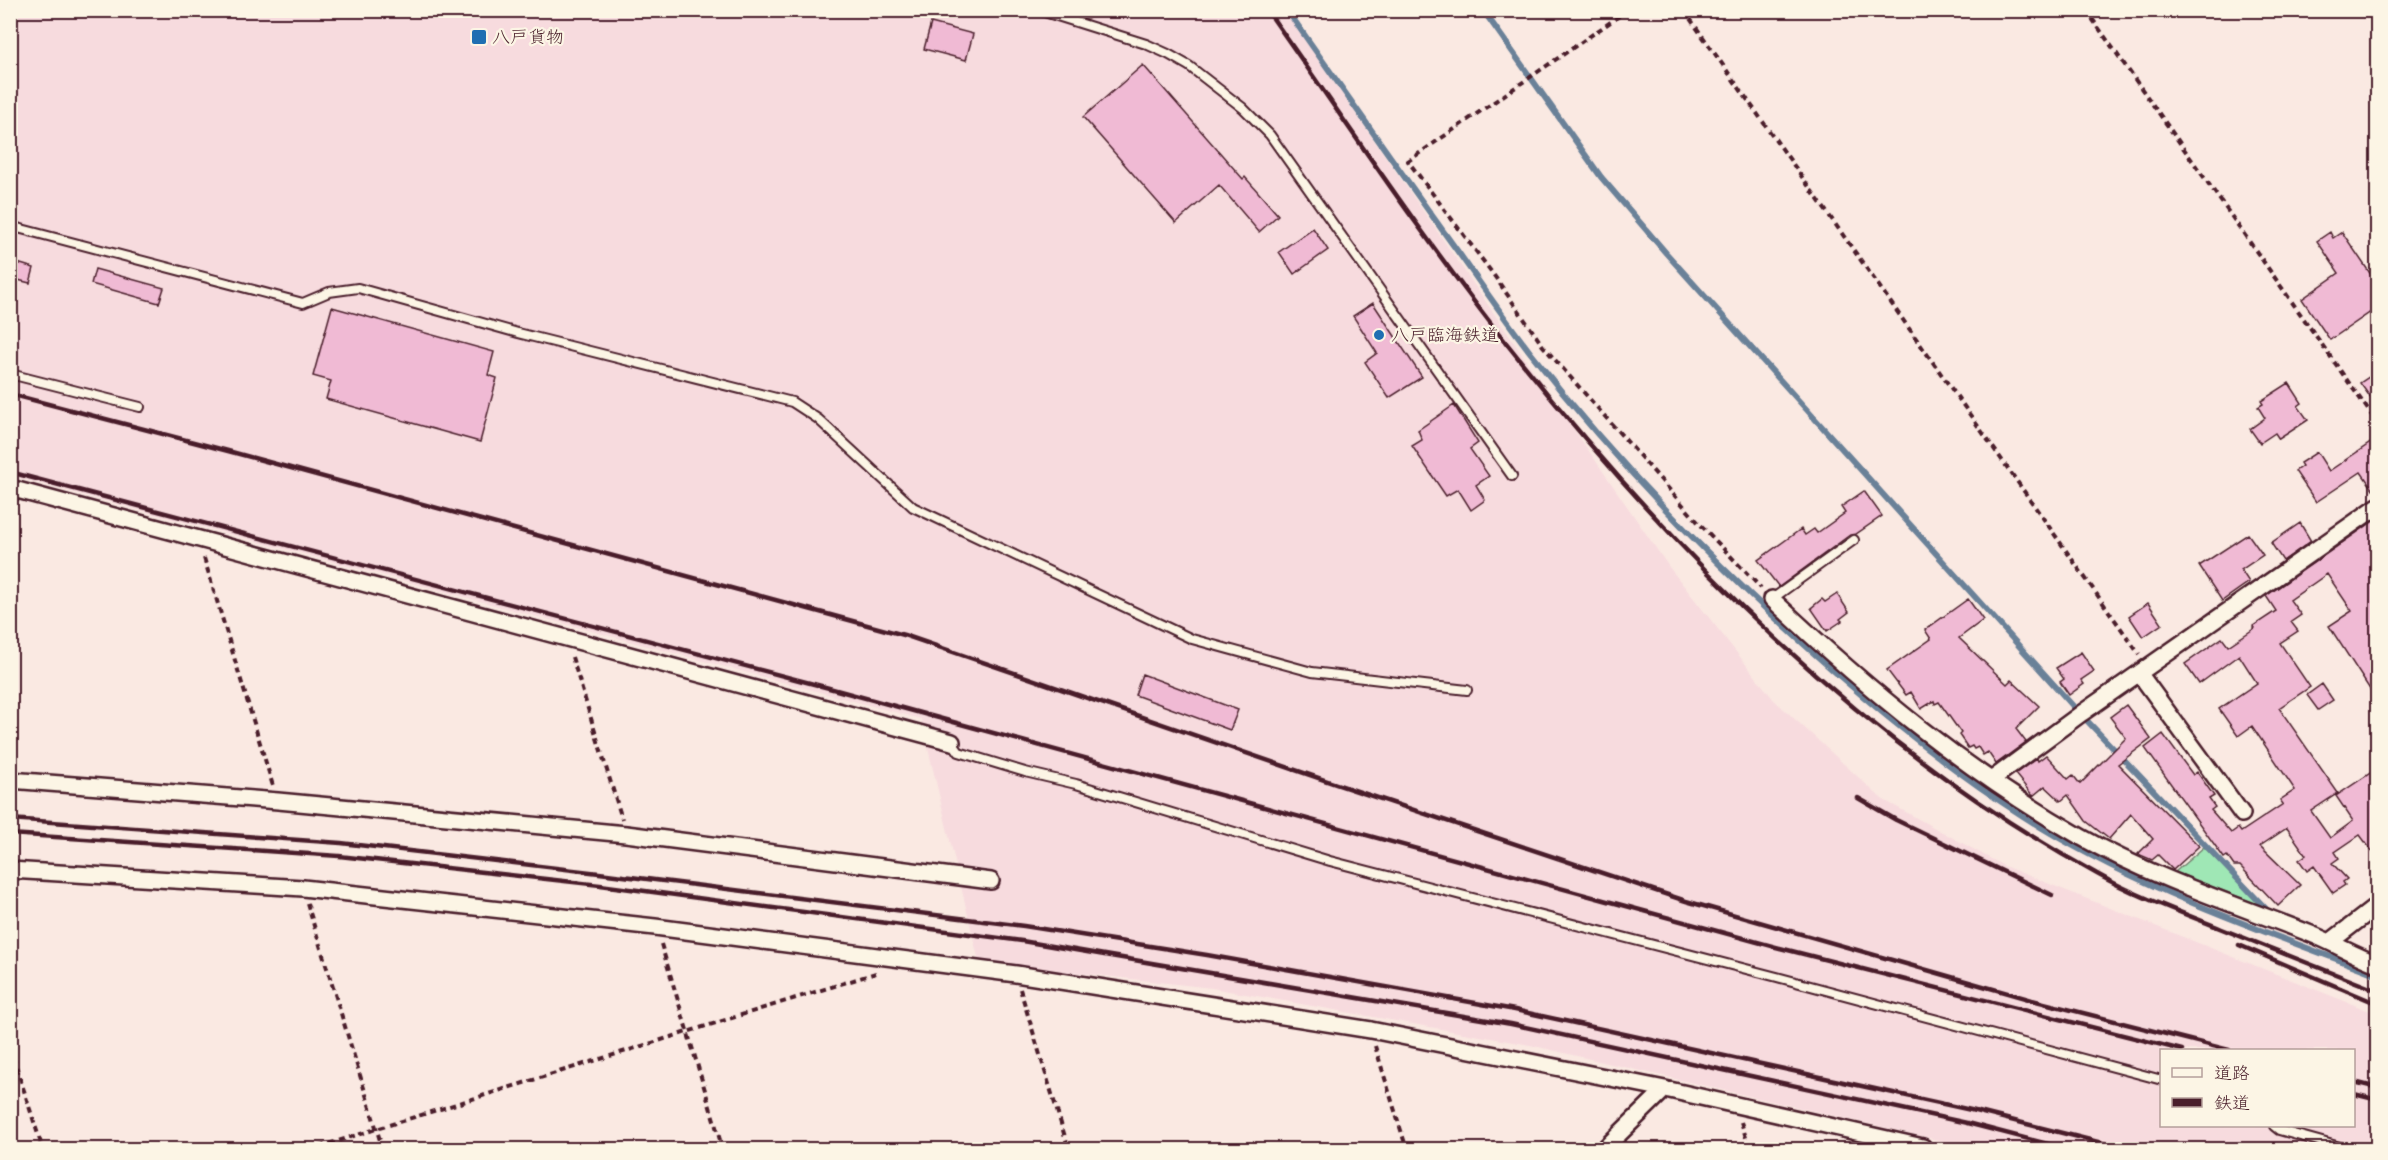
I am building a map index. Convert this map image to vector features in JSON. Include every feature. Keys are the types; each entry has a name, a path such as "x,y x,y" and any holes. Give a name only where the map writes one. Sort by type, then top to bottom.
{"street":[{"path":"10,488 952,742"},
{"path":"1991,780 2378,506"},
{"path":"1772,599 1841,664 1884,700 1991,780 2082,837 2154,873 2330,942 2378,964"},
{"path":"2144,670 2242,814"},
{"path":"10,780 278,801 626,834 992,881"},
{"path":"10,870 303,888 655,927 1016,974 1371,1030 1665,1089 1929,1149"},
{"path":"2330,942 2378,905"},
{"path":"1603,1149 1665,1089"}],"lane":[{"path":"1038,10 1168,54 1189,66 1244,108 1270,135 1512,476"},
{"path":"10,225 303,303 329,292 358,288 518,333 792,402 818,420 913,507 1192,639 1312,672 1467,690"},
{"path":"10,374 140,407"},
{"path":"1772,599 1854,540"},
{"path":"952,742 960,752 1025,772 1076,784 1330,861 1778,977 2160,1079"},
{"path":"2276,1127 2279,1130 2351,1149"}],"path":[{"path":"1628,10 1408,161 1493,274 1543,346 1697,521 1772,599"},
{"path":"1684,10 2144,670"},
{"path":"2086,10 2378,424"},
{"path":"198,538 278,801"},
{"path":"566,637 626,834"},
{"path":"303,888 383,1149"},
{"path":"655,927 723,1149"},
{"path":"309,1149 879,972"},
{"path":"1016,974 1069,1149"},
{"path":"1371,1030 1407,1149"},
{"path":"10,1047 43,1149"},
{"path":"1737,1105 1750,1149"}],"shaded area":[{"path":"10,11 1285,11 1669,567 1774,700 1882,799 2004,866 2377,1014 2377,1149 1976,1149 1530,1045 1212,988 979,962 921,719 11,476"}],"green space":[{"path":"2204,847 2262,906 2175,872"}],"building":[{"path":"931,23 973,34 966,60 924,49"},
{"path":"1143,65 1243,179 1245,177 1278,215 1259,232 1219,185 1176,223 1083,117"},
{"path":"1313,228 1328,250 1294,274 1279,252"},
{"path":"2330,232 2333,238 2342,232 2378,285 2378,307 2330,340 2302,299 2339,273 2317,241"},
{"path":"14,262 34,268 30,283 10,278"},
{"path":"95,269 164,288 159,303 91,284"},
{"name":"八戸臨海鉄道","path":"1373,303 1422,377 1389,398 1365,362 1377,353 1353,316"},
{"path":"332,307 494,352 488,375 497,378 480,442 326,399 331,381 313,376"},
{"path":"2378,371 2378,408 2360,383"},
{"path":"2289,383 2302,403 2298,406 2308,420 2279,439 2275,433 2260,443 2250,429 2265,418 2258,407 2263,404 2261,401"},
{"path":"1454,405 1478,443 1470,449 1489,476 1476,485 1485,500 1471,510 1458,489 1446,496 1412,446 1422,440 1418,430"},
{"path":"2378,438 2378,496 2361,472 2316,502 2295,471 2302,466 2300,463 2317,452 2329,471"},
{"path":"1864,491 1882,516 1856,534 1850,535 1779,587 1758,560 1801,529 1805,535 1814,529 1817,533 1845,513 1841,507"},
{"path":"2378,518 2378,702 2329,626 2352,611 2327,574 2290,600 2301,615 2291,622 2298,631 2280,643 2310,687 2279,708 2338,793 2311,811 2330,838 2353,821 2336,796 2378,768 2378,859 2360,835 2335,852 2339,858 2332,863 2347,879 2343,882 2345,885 2333,893 2314,866 2307,871 2299,860 2306,855 2287,828 2260,846 2300,885 2278,906 2240,866 2234,866 2227,856 2224,858 2145,748 2163,734 2193,775 2197,772 2214,796 2209,799 2215,807 2211,810 2231,833 2238,828 2241,832 2283,804 2280,800 2295,790 2252,726 2238,736 2219,709 2257,683 2239,655 2199,684 2185,664 2222,638 2228,646 2255,628 2253,626 2276,611 2266,596"},
{"path":"2300,523 2311,541 2283,561 2271,543"},
{"path":"2248,534 2263,555 2241,570 2249,582 2222,601 2199,566"},
{"path":"1837,594 1849,612 1840,619 1842,621 1827,631 1811,608 1822,599 1825,602"},
{"path":"1968,599 1983,620 1959,638 2007,684 2011,680 2039,706 2016,729 2026,742 1996,764 1988,752 1983,755 1978,747 1968,748 1959,735 1961,733 1939,702 1935,704 1934,701 1921,709 1911,692 1906,695 1887,670 1931,639 1925,630"},
{"path":"2148,603 2162,624 2143,637 2129,616"},
{"path":"2081,652 2094,671 2081,680 2084,684 2069,695 2060,682 2064,679 2056,668"},
{"path":"1142,674 1238,710 1230,730 1135,695"},
{"path":"2322,684 2333,700 2318,710 2307,695"},
{"path":"2126,705 2151,739 2118,764 2199,846 2173,870 2158,855 2152,860 2138,854 2153,839 2131,814 2109,839 2086,821 2068,795 2061,801 2045,786 2033,796 2015,774 2037,758 2038,761 2046,755 2068,779 2073,775 2080,784 2126,738 2110,717"}],"waterway":[{"path":"1287,10 1501,313 1559,388 1683,528 1750,594 1841,677 1960,773 2064,841 2151,885 2378,975"},
{"path":"1483,10 1601,177 1666,253 2073,706 2272,915"}],"railway":[{"path":"1267,10 1415,221 1507,344 1635,496 1704,569 1776,639 1851,705 1929,767 2011,823 2097,874 2158,903 2378,991"},
{"path":"10,394 904,635 1336,784 1686,901 2032,1000 2225,1049"},
{"path":"10,472 829,688 1772,946 2178,1049"},
{"path":"1858,798 1896,820 2052,895"},
{"path":"10,819 341,843 1024,926 1207,955 1515,1010 1971,1110 2130,1150"},
{"path":"10,834 339,856 600,885 1022,941 1511,1024 1967,1123 2071,1150"},
{"path":"2239,945 2378,1004"},
{"path":"2355,1082 2378,1088"},
{"path":"2355,1094 2378,1100"}],"place":[{"name":"八戸貨物","path":"479,37"},
{"name":"八戸臨海鉄道","path":"1379,335"}]}
